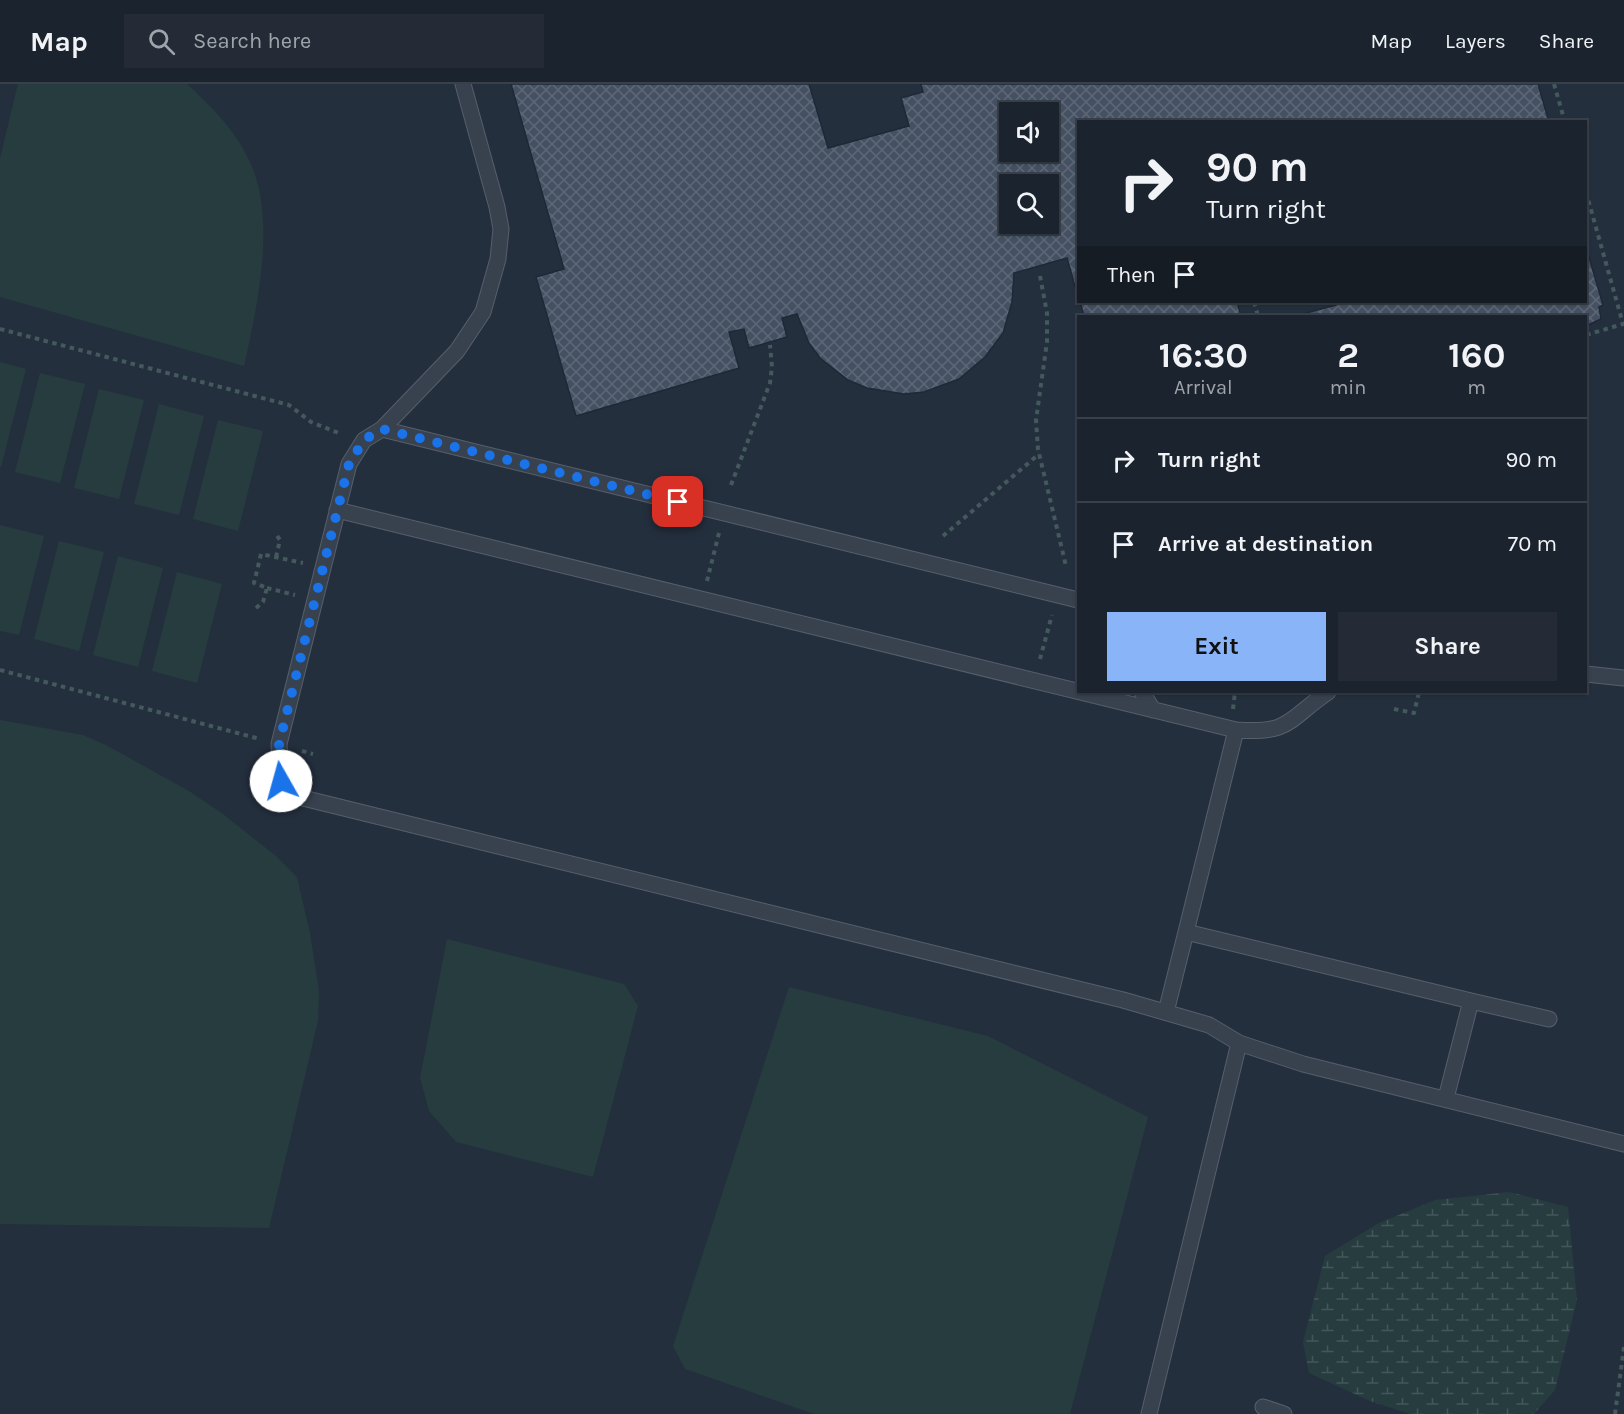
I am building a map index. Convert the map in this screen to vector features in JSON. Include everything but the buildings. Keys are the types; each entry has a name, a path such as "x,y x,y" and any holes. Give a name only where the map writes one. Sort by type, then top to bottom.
{"lane":[{"path":"463,84 497,207 501,229 498,259 483,312 457,351 382,429 364,440 349,464 278,752 281,781 303,798 1166,1012 1209,1025 1239,1043 1303,1064 1624,1144"},
{"path":"382,429 1077,600"},
{"path":"337,510 1077,691"},
{"path":"1587,674 1624,678"},
{"path":"1084,693 1236,730 1263,732 1286,726 1327,693"},
{"path":"1143,693 1153,710"},
{"path":"1166,1012 1236,730"},
{"path":"1186,932 1549,1019"},
{"path":"1446,1098 1471,1001"},
{"path":"1149,1414 1239,1043"},
{"path":"1263,1407 1284,1414"}],"path":[{"path":"1554,84 1564,120"},
{"path":"1587,196 1623,324 1587,335"},
{"path":"1040,276 1047,312 1047,342 1036,420 1039,454 1065,566"},
{"path":"0,329 289,405 311,422 364,440"},
{"path":"731,485 770,382 772,367 770,345"},
{"path":"943,536 1039,454"},
{"path":"707,583 719,532"},
{"path":"276,534 280,540 276,556"},
{"path":"295,595 254,582 261,554 303,563"},
{"path":"256,608 263,602 267,588"},
{"path":"1038,664 1052,614"},
{"path":"0,670 262,739"},
{"path":"1233,709 1235,693"},
{"path":"1394,709 1414,713 1419,693"},
{"path":"295,749 313,754"},
{"path":"1615,1414 1624,1347"}],"green space":[{"path":"18,84 187,84 231,130 250,162 258,185 262,210 262,264 259,291 244,366 0,297 0,158"},
{"path":"0,362 26,369 1,467 0,467"},
{"path":"40,373 85,384 60,483 15,472"},
{"path":"99,389 144,400 119,499 74,488"},
{"path":"159,404 204,416 179,515 134,504"},
{"path":"218,420 263,431 238,531 193,519"},
{"path":"0,525 44,536 19,635 0,631"},
{"path":"59,541 104,552 79,651 34,639"},
{"path":"118,556 163,568 138,667 93,655"},
{"path":"177,572 222,584 197,683 152,671"},
{"path":"0,720 83,735 106,745 189,791 223,814 276,856 297,877 310,933 319,991 318,1021 269,1228 0,1224"},
{"path":"447,939 624,984 638,1006 593,1177 456,1142 429,1111 420,1078"},
{"path":"789,987 988,1036 1148,1117 1070,1414 814,1414 685,1369 673,1346"},
{"path":"1509,1192 1568,1207 1577,1300 1555,1390 1534,1414 1410,1414 1370,1401 1309,1373 1303,1342 1325,1256 1377,1224 1435,1200"}],"route":[{"path":"281,781 279,744 349,464 364,440 382,429 678,502"}]}
